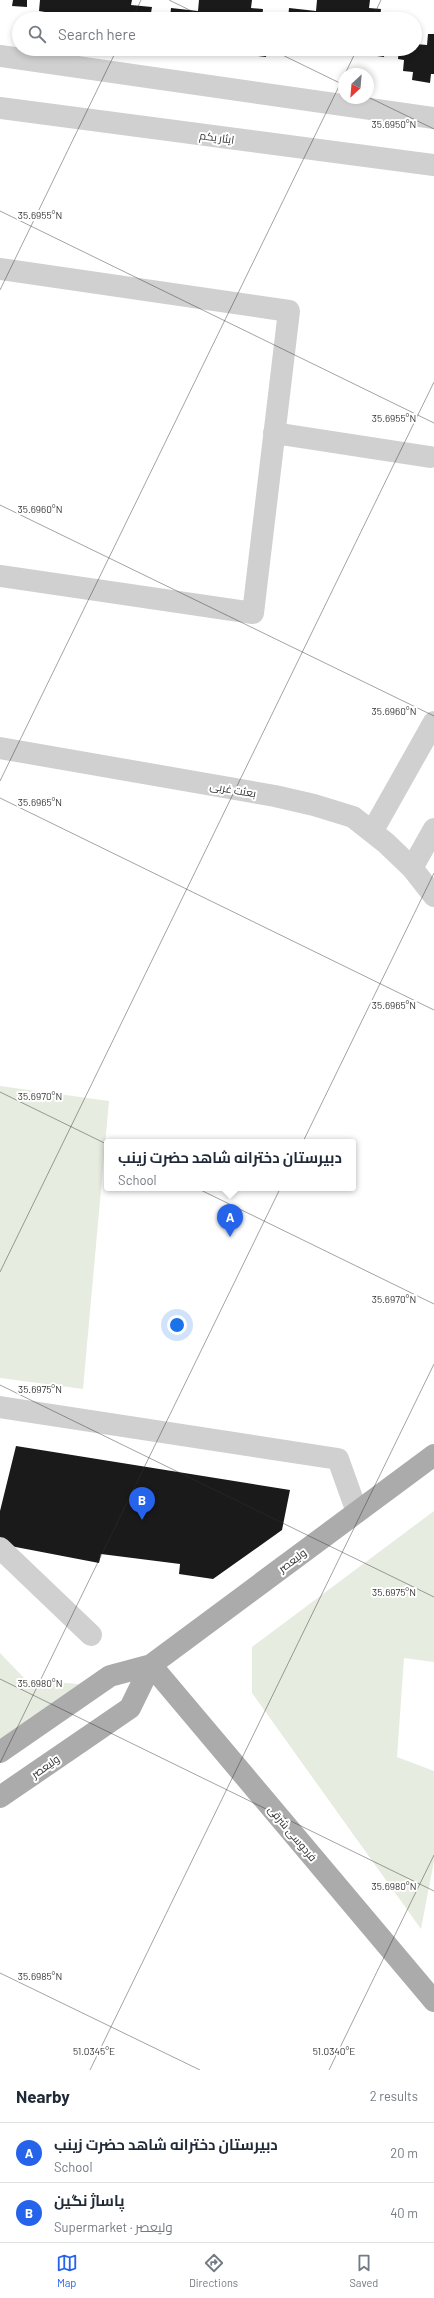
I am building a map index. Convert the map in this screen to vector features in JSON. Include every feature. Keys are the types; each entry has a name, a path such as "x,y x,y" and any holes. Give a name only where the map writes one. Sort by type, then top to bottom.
{"main road":[{"name":"ولیعصر","path":"0,1752 110,1676 151,1665 434,1455"},
{"name":"ولیعصر","path":"0,1797 130,1708 151,1665"},
{"name":"فردوسی شرقی","path":"151,1665 434,2001"}],"street":[{"path":"0,56 434,118"},
{"name":"ایثار یکم","path":"0,108 434,165"},
{"path":"0,269 289,311 253,614 0,576"},
{"path":"274,433 430,457"},
{"path":"372,832 434,722"},
{"name":"بعثت غربی","path":"0,748 308,803 353,817 412,868 434,896"},
{"path":"412,868 434,829"},
{"path":"0,1407 338,1459 357,1512"},
{"path":"0,1548 91,1635"}],"shaded area":[{"path":"0,1086 109,1101 106,1139 104,1139 104,1156 83,1389 0,1378"},
{"path":"434,1511 434,1662 404,1658 397,1757 434,1771 434,1861 421,1929 252,1693 252,1647"},
{"path":"0,1653 26,1680 79,1684 0,1739"}],"building":[{"path":"13,0 27,0 27,7 12,6"},
{"path":"40,0 132,0 131,5 152,7 151,12 39,11"},
{"path":"199,0 252,0 251,8 263,9 263,12 171,12 171,8 198,11"},
{"path":"317,0 370,0 369,8 381,9 381,12 289,12 289,8 316,11"},
{"path":"428,34 434,34 434,74 431,74 430,83 412,80 413,72 403,71 404,60 398,59 398,56 422,56 422,45 427,45"},
{"path":"16,1446 290,1490 282,1530 213,1579 179,1574 180,1564 101,1554 99,1563 0,1544 0,1511"}],"place":[{"name":"دبیرستان دخترانه شاهد حضرت زینب","path":"230,1237"},
{"name":"پاساژ نگین","path":"142,1520"}]}
